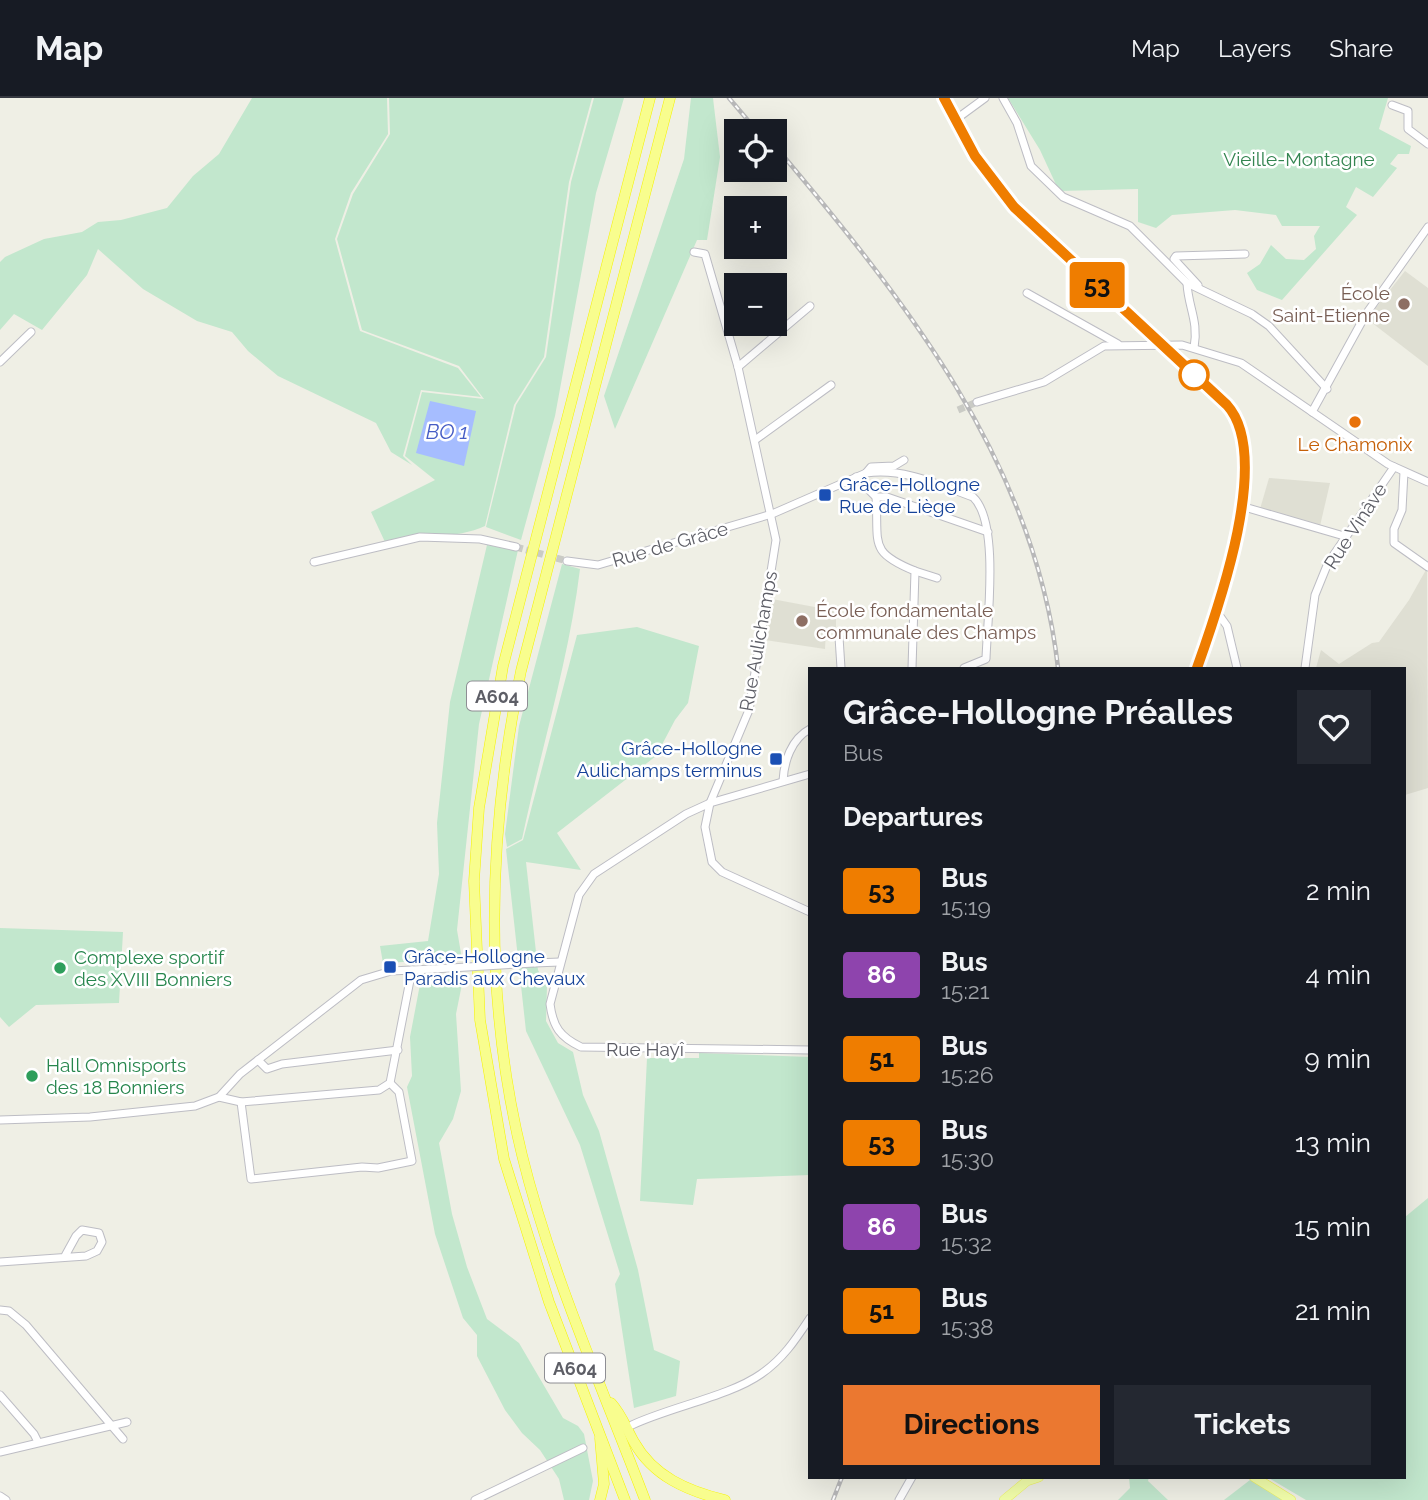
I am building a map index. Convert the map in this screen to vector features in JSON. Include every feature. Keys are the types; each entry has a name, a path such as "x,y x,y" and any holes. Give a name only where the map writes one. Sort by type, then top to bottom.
{"highway":[{"name":"A604","path":"625,1500 549,1302 504,1159 480,1020 474,881 481,796 503,666 650,98"},
{"name":"A604","path":"645,1500 542,1223 522,1155 508,1089 499,1019 494,881 507,740 521,671 670,98"},
{"path":"606,1397 620,1413 641,1454 659,1472 690,1489 725,1500"},
{"path":"600,1434 604,1484 600,1500"}],"main road":[{"path":"1004,1500 1028,1479"},
{"path":"1257,1479 1291,1500"}],"street":[{"path":"944,98 975,156 1014,207 1227,405 1241,426 1245,492 1217,612 1198,667"},
{"path":"955,120 985,98"},
{"path":"1003,98 1017,123 1031,166 1063,197 1130,226 1187,283 1252,314 1269,326 1326,389"},
{"path":"1392,105 1408,111 1408,129 1428,144"},
{"path":"1312,412 1366,314 1428,227"},
{"name":"Rue Aulichamps","path":"694,252 705,254 738,367 776,540 748,710 710,803 705,827 712,862 736,880 808,911"},
{"path":"1199,287 1174,259 1177,256 1245,254"},
{"path":"1187,283 1197,326 1194,348"},
{"path":"1027,293 1121,345"},
{"path":"738,367 810,306"},
{"path":"0,362 31,332"},
{"path":"977,402 1044,382 1104,346 1163,345 1194,348 1241,363 1394,467 1428,482"},
{"path":"755,440 831,385"},
{"name":"Rue de Grâce","path":"567,561 598,565 772,514 866,473 871,467 894,466 904,460"},
{"name":"Rue Vinâve","path":"1305,667 1315,594 1344,536 1394,467"},
{"path":"866,473 892,471 973,497 980,503 988,532 986,659 966,667"},
{"path":"1404,472 1402,510 1394,529 1394,543 1428,567"},
{"path":"856,477 876,497 879,550 887,560 937,578"},
{"path":"876,497 887,497 988,532"},
{"path":"1241,506 1344,536"},
{"path":"314,562 420,537 480,538 516,547"},
{"path":"912,667 915,571"},
{"path":"1217,612 1227,626 1237,667"},
{"path":"839,638 841,667"},
{"path":"783,782 784,764 789,752 808,731"},
{"path":"0,1120 90,1117 195,1105 219,1097 240,1074 361,980 391,971 560,961 579,895 594,874 685,814 710,803 808,775"},
{"name":"Rue Hayî","path":"560,961 550,1004 552,1022 565,1039 581,1047 808,1050"},
{"path":"219,1097 241,1102 379,1090 390,1083 412,970"},
{"path":"258,1060 267,1069 282,1064 398,1050"},
{"path":"241,1102 251,1179 378,1168 412,1161 399,1092 390,1083"},
{"path":"0,1262 86,1256 97,1251 102,1242 99,1233 82,1230 65,1256"},
{"path":"0,1310 9,1311 26,1325 123,1439"},
{"path":"632,1425 662,1411 760,1376 787,1351 808,1321"},
{"path":"0,1395 38,1442"},
{"path":"0,1452 127,1422"},
{"path":"475,1500 583,1448"},
{"path":"900,1500 911,1479"},
{"path":"0,1496 6,1500"}],"shaded area":[{"name":"École Saint-Etienne","path":"1405,271 1428,288 1428,366 1367,319"},
{"path":"1269,478 1330,483 1320,526 1260,509"},
{"path":"1427,568 1428,788 1406,795 1406,667 1316,667 1321,650 1339,664 1372,643 1379,642 1409,600"},
{"name":"École fondamentale communale des Champs","path":"772,599 836,611 836,631 826,632 825,649 765,640"}],"green space":[{"path":"252,98 387,98 388,134 351,193 335,239 360,331 458,368 481,397 421,390 403,456 412,465 391,452 376,423 278,376 248,351 232,332 197,321 143,289 98,249 87,275 42,330 14,314 0,330 0,262 5,257 44,239 82,232 98,222 121,220 167,208 193,176 219,154"},
{"path":"389,98 592,98 569,182 544,357 514,405 485,526 449,535 385,542 371,512 435,480 405,456 422,392 484,399 459,366 362,330 337,239 353,194 390,134"},
{"path":"594,98 624,98 596,193 555,416 521,540 486,527 516,405 546,357 571,182"},
{"path":"691,98 713,98 720,157 707,240 697,240 615,429 604,396 684,159"},
{"name":"Vieille-Montagne","path":"1008,98 1388,98 1379,129 1411,146 1409,154 1398,154 1390,164 1397,168 1373,197 1356,187 1346,207 1357,215 1282,300 1257,290 1247,273 1260,264 1271,245 1286,259 1304,260 1316,249 1314,236 1320,226 1282,226 1276,215 1235,210 1172,215 1156,228 1138,222 1138,189 1059,191 1040,150"},
{"path":"487,545 518,550 479,724 457,930 462,959 383,963 380,946 428,941 439,874 437,823 450,702"},
{"path":"562,564 580,569 569,637 522,839 507,847 505,834 519,726"},
{"path":"637,627 699,646 688,703 675,720 656,756 557,833 581,870 526,862 538,970 547,986 546,1021 558,1043 573,1052 583,1095 599,1131 638,1270 654,1350 680,1361 676,1396 634,1408 615,1284 620,1274 580,1145 526,1031 506,849 523,840 577,635"},
{"name":"Complexe sportif des XVIII Bonniers","path":"0,928 123,932 119,1003 36,1005 9,1027 0,1017"},
{"path":"464,974 456,1014 461,1091 453,1119 439,1143 452,1214 467,1267 487,1319 519,1343 563,1418 578,1426 584,1434 593,1481 589,1500 564,1500 559,1479 540,1450 522,1433 505,1410 477,1356 477,1335 463,1318 435,1234 407,1087 412,1076 410,1037 421,979"},
{"path":"699,1053 808,1057 808,1175 697,1179 693,1205 640,1201 647,1058 699,1058"},
{"path":"1428,1198 1428,1500 1306,1500 1270,1479 1406,1479 1406,1216"},
{"path":"1129,1479 1148,1479 1168,1500 1118,1500 1130,1488"},
{"path":"1250,1480 1285,1500 1224,1500"}],"water":[{"name":"BO 1","path":"430,401 476,411 464,466 416,453"}],"tunnel":[{"path":"958,410 977,402"},
{"path":"516,547 567,561"}],"railway":[{"path":"729,98 747,119"},
{"path":"787,160 870,263 915,324 956,387 992,453 1022,521 1045,593 1058,667"},
{"path":"833,1500 841,1479"}],"bus line":[{"name":"53","path":"944,98 975,156 1014,207 1206,385 1240,422 1245,454 1245,492 1217,612 1197,667"}],"place":[{"name":"École Saint-Etienne","path":"1404,304"},
{"name":"Le Chamonix","path":"1355,422"},
{"name":"Grâce-Hollogne Rue de Liège","path":"825,495"},
{"name":"École fondamentale communale des Champs","path":"802,621"},
{"name":"Grâce-Hollogne Aulichamps terminus","path":"776,759"},
{"name":"Grâce-Hollogne Paradis aux Chevaux","path":"390,967"},
{"name":"Complexe sportif des XVIII Bonniers","path":"60,968"},
{"name":"Hall Omnisports des 18 Bonniers","path":"32,1076"}]}
